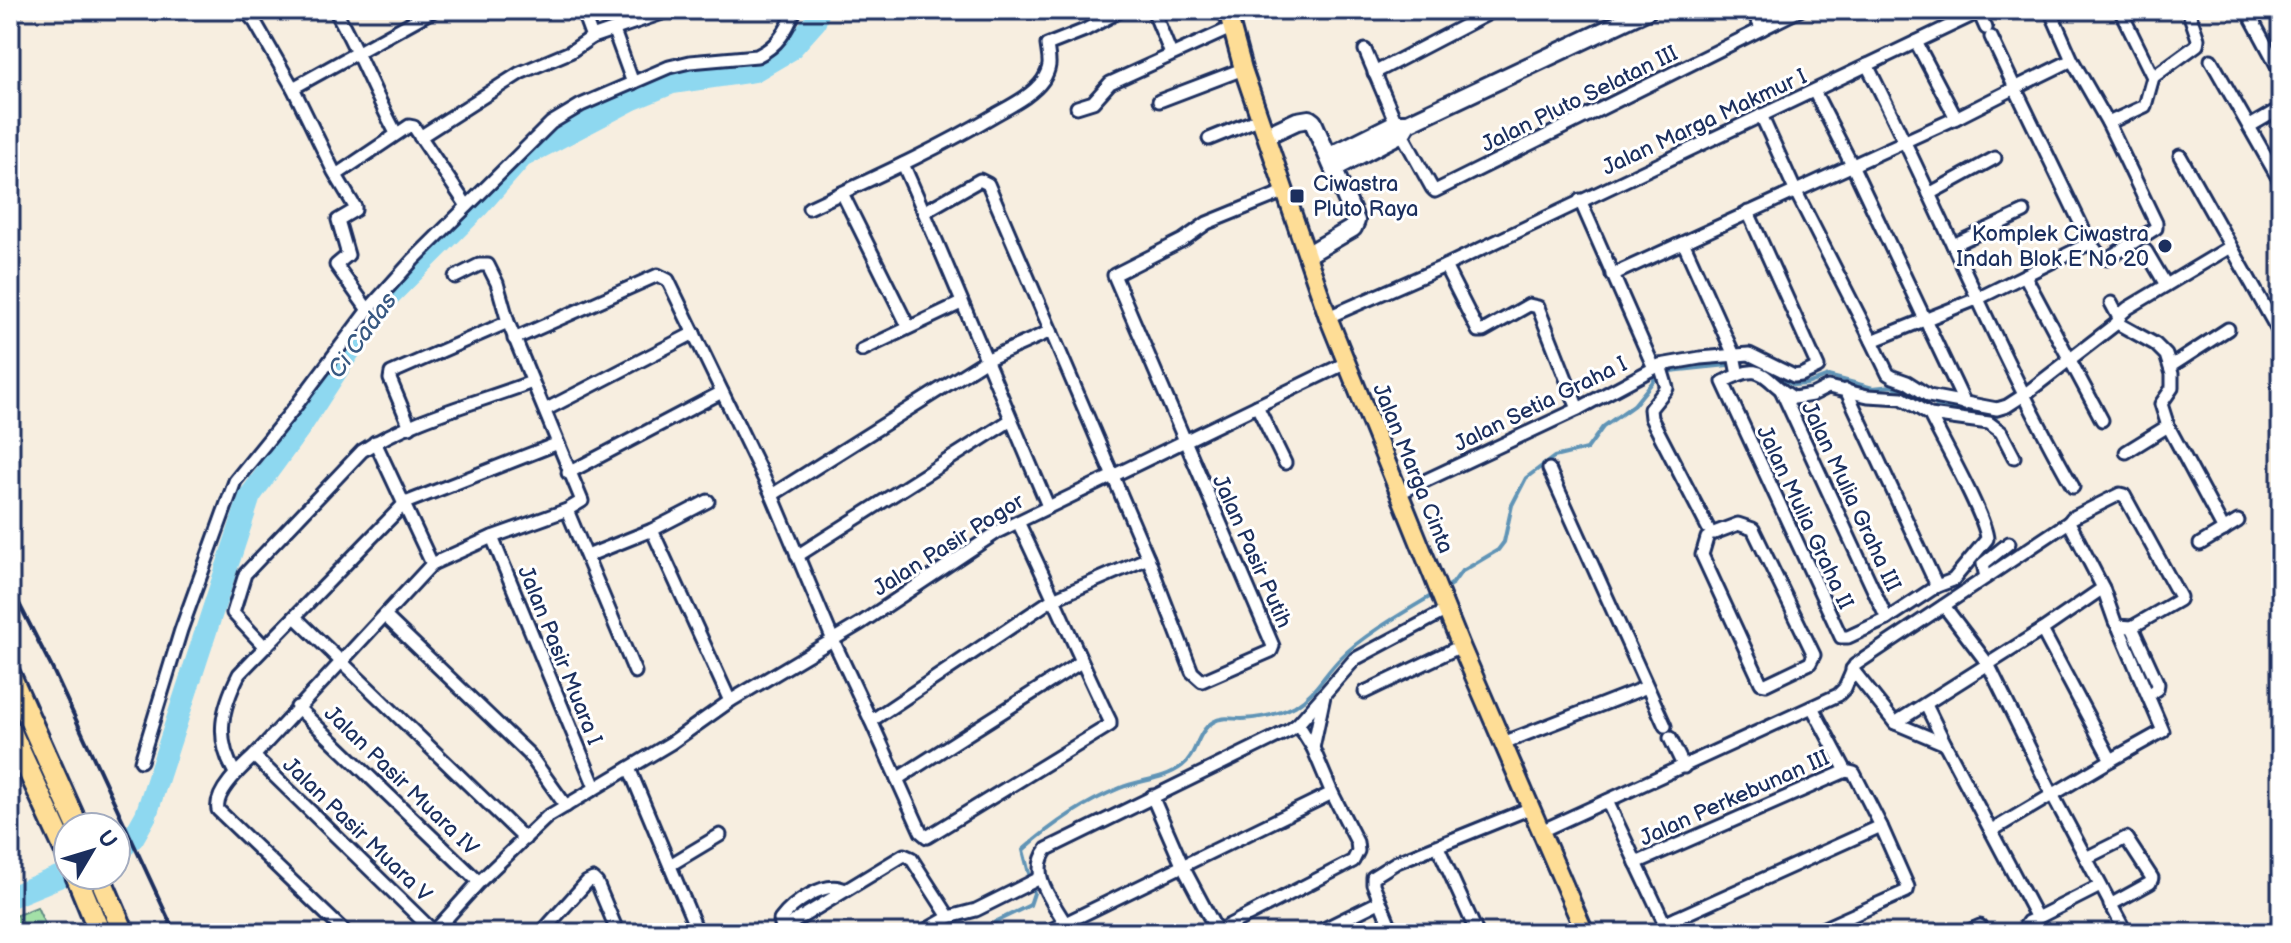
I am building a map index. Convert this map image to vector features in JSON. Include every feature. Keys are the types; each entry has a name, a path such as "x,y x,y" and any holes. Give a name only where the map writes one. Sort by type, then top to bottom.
{"highway":[{"path":"10,675 58,811"},
{"path":"10,730 53,811"},
{"path":"82,891 100,933"},
{"path":"106,891 124,933"}],"main road":[{"name":"Jalan Marga Cinta","path":"1227,10 1243,69 1328,317 1461,646 1585,933"}],"street":[{"path":"10,15 17,10"},
{"path":"244,10 253,18 293,88 355,210 338,220 348,255 336,265 368,310"},
{"path":"335,10 396,133"},
{"path":"293,88 434,10"},
{"path":"582,10 592,37"},
{"path":"420,137 508,80 582,46 592,37 671,10"},
{"path":"141,761 181,630 235,481 368,310 413,260 551,123 576,108 669,67 757,56 780,40 795,10"},
{"path":"1153,10 1171,54"},
{"path":"1374,73 1495,10"},
{"path":"1332,162 1648,10"},
{"path":"1752,10 1762,29"},
{"name":"Jalan Pluto Selatan III","path":"1402,126 1432,188 1437,190 1800,10"},
{"path":"1978,11 2090,243 2101,257 2107,259 2156,228 2156,223 2108,123 2072,60 2050,10"},
{"path":"2120,10 2153,77"},
{"path":"2108,123 2145,106 2153,77 2197,45 2198,39 2188,10"},
{"path":"2247,10 2281,73"},
{"path":"809,208 961,135 1022,99 1040,84 1049,68 1051,62 1047,45 1116,11"},
{"name":"Jalan Marga Makmur I","path":"1328,317 1445,266 1978,11"},
{"path":"1077,107 1093,102 1110,83 1231,28"},
{"path":"614,31 633,83"},
{"path":"1916,42 1956,118"},
{"path":"1365,50 1402,126"},
{"path":"1612,275 1795,190 1853,167 2072,60"},
{"path":"2211,60 2281,183"},
{"path":"1867,65 2024,395 2073,487"},
{"path":"1159,101 1243,69"},
{"path":"1814,91 1965,404"},
{"path":"2250,126 2281,108"},
{"path":"1761,115 1795,190 1888,374 1929,396 1997,409 2007,406 2069,360 2128,308 2230,247"},
{"path":"1209,139 1261,118"},
{"path":"1267,135 1297,121 1309,119 1313,122 1356,223 1353,228 1307,255"},
{"path":"336,175 396,133 409,126 414,127 467,206"},
{"path":"2180,156 2280,334"},
{"path":"1929,194 1995,158"},
{"path":"903,164 1048,506"},
{"path":"871,721 1053,599 1148,558 986,182 980,180 924,212"},
{"path":"1184,441 1115,273 1183,240 1207,223 1286,191"},
{"path":"842,193 908,326"},
{"path":"1580,200 1612,275 1667,388 1650,409 1651,418 1710,533 1702,555 1761,683 1766,684 1810,663 1814,655 1753,529 1738,524 1710,533"},
{"name":"Jalan Setia Graha I","path":"1399,493 1578,409 1657,367 1700,358 1749,354 1794,376 1818,367 1748,212"},
{"path":"1953,245 2024,212"},
{"path":"1872,341 1979,298 2090,243"},
{"path":"1684,244 1734,355 1738,375 1755,371 1769,377 1794,398 1812,395 1828,387 1868,396 1902,398 1930,415 1989,423 2001,432 2014,457"},
{"path":"2146,251 2166,285"},
{"path":"346,933 218,810 217,803 235,773 432,564 492,537 567,510 582,501 514,339 497,283 488,265 479,265 455,277"},
{"path":"1445,266 1478,331 1529,305 1538,307 1578,409"},
{"path":"514,339 658,275 668,280 772,495 833,640 921,832 931,836 1108,728 1110,721 1018,522"},
{"path":"2025,276 2102,420"},
{"path":"862,350 961,303"},
{"path":"2111,303 2118,320 2155,344 2166,355 2171,366 2172,388 2161,404 2168,426 2224,530"},
{"path":"410,427 390,379 391,373 508,322"},
{"path":"2171,366 2228,329"},
{"path":"772,495 988,359 1051,331"},
{"path":"545,410 694,333"},
{"name":"Jalan Pasir Pogor","path":"434,933 479,882 547,817 671,743 730,701 833,640 999,531 1348,362"},
{"name":"Jalan Mulia Graha II","path":"1738,375 1722,384 1837,634 1844,638 1887,619"},
{"path":"265,647 233,613 241,582 362,451 410,427 532,382"},
{"name":"Jalan Mulia Graha III","path":"1780,389 1887,619"},
{"path":"1846,390 1937,586"},
{"path":"568,473 722,392"},
{"path":"1257,406 1285,463"},
{"path":"1887,619 1937,586 1955,579 1985,543 1987,536 1930,415"},
{"path":"797,556 1011,420"},
{"path":"2126,452 2168,426"},
{"name":"Jalan Pasir Putih","path":"1148,558 1192,672 1202,681 1271,651 1273,646 1184,441"},
{"path":"375,442 432,564"},
{"path":"235,773 224,748 221,722 239,674 405,503 556,444"},
{"path":"1549,469 1684,767"},
{"path":"1541,831 1842,692 1852,669 2072,518 2120,494 2124,495 2180,597 2132,627 2118,626"},
{"path":"587,556 652,530 708,501"},
{"path":"567,510 635,672"},
{"path":"2200,544 2238,521"},
{"path":"1991,831 2163,731 2103,588 2069,522"},
{"path":"652,530 730,701"},
{"name":"Jalan Pasir Muara I","path":"492,537 595,787"},
{"path":"1986,577 1983,564 2009,543"},
{"path":"1895,723 2103,588"},
{"path":"1065,923 1037,879 1038,865 1047,849 1298,724 1340,672 1442,598"},
{"path":"1944,606 1988,664 2053,796 2126,933"},
{"path":"385,616 529,754 566,806"},
{"path":"295,617 525,839"},
{"path":"2132,627 2158,684 2157,689 2148,695"},
{"path":"2042,630 2111,760"},
{"path":"1365,692 1461,646"},
{"path":"897,779 1081,662"},
{"path":"1852,669 1895,723 1945,744"},
{"path":"1503,743 1647,687"},
{"path":"1313,748 1324,695"},
{"path":"1926,705 2037,918"},
{"name":"Jalan Pasir Muara IV","path":"297,707 479,882"},
{"name":"Jalan Perkebunan III","path":"1607,801 1636,863 1846,771 1812,707"},
{"path":"1152,796 1216,933 1353,861 1358,851 1357,842 1313,748 1298,724"},
{"name":"Jalan Pasir Muara V","path":"254,756 434,933"},
{"path":"629,768 698,933"},
{"path":"1819,932 1907,891 1908,887 1854,773 1846,771"},
{"path":"1045,933 1332,793"},
{"path":"1393,933 1379,902 1373,877 1397,862 1531,808"},
{"path":"1636,863 1663,920 1668,922 1881,826"},
{"path":"670,865 720,835"},
{"path":"2086,858 2126,838 2152,878 2150,883 2110,905"},
{"path":"1438,847 1477,933"},
{"path":"783,931 904,855 908,856 949,917"},
{"path":"541,933 593,879 618,933"},
{"path":"921,933 949,917 976,910 1037,879"},
{"path":"2021,933 2028,922 2100,886"},
{"path":"1316,933 1379,902"},
{"path":"1677,918 1684,933"},
{"path":"1964,933 1980,926"}],"green space":[{"path":"37,907 49,933 10,933 10,918"}],"waterway":[{"name":"Ci Cadas","path":"132,839 146,815 250,496 301,426 378,307 478,207 522,157 633,99 672,83 754,71 790,50 815,22 819,10"},
{"path":"1756,364 1794,385 1828,376 1873,388 1892,386 1910,391 1936,405 1996,417"},
{"path":"1670,371 1728,365"},
{"path":"1444,589 1461,572 1498,550 1504,542 1512,505 1526,478 1554,457 1587,449 1603,427 1634,405 1655,379"},
{"path":"990,933 995,922 1030,905 1034,893 1023,850 1045,831 1106,794 1168,774 1182,766 1207,726 1216,720 1262,717 1295,706 1361,641 1436,593"},
{"name":"Ci Cadas","path":"10,897 52,880"}],"railway":[{"path":"10,586 52,668 175,933"}],"place":[{"name":"Ciwastra Pluto Raya","path":"1297,196"},
{"name":"Komplek Ciwastra Indah Blok E No 20","path":"2165,246"}]}
